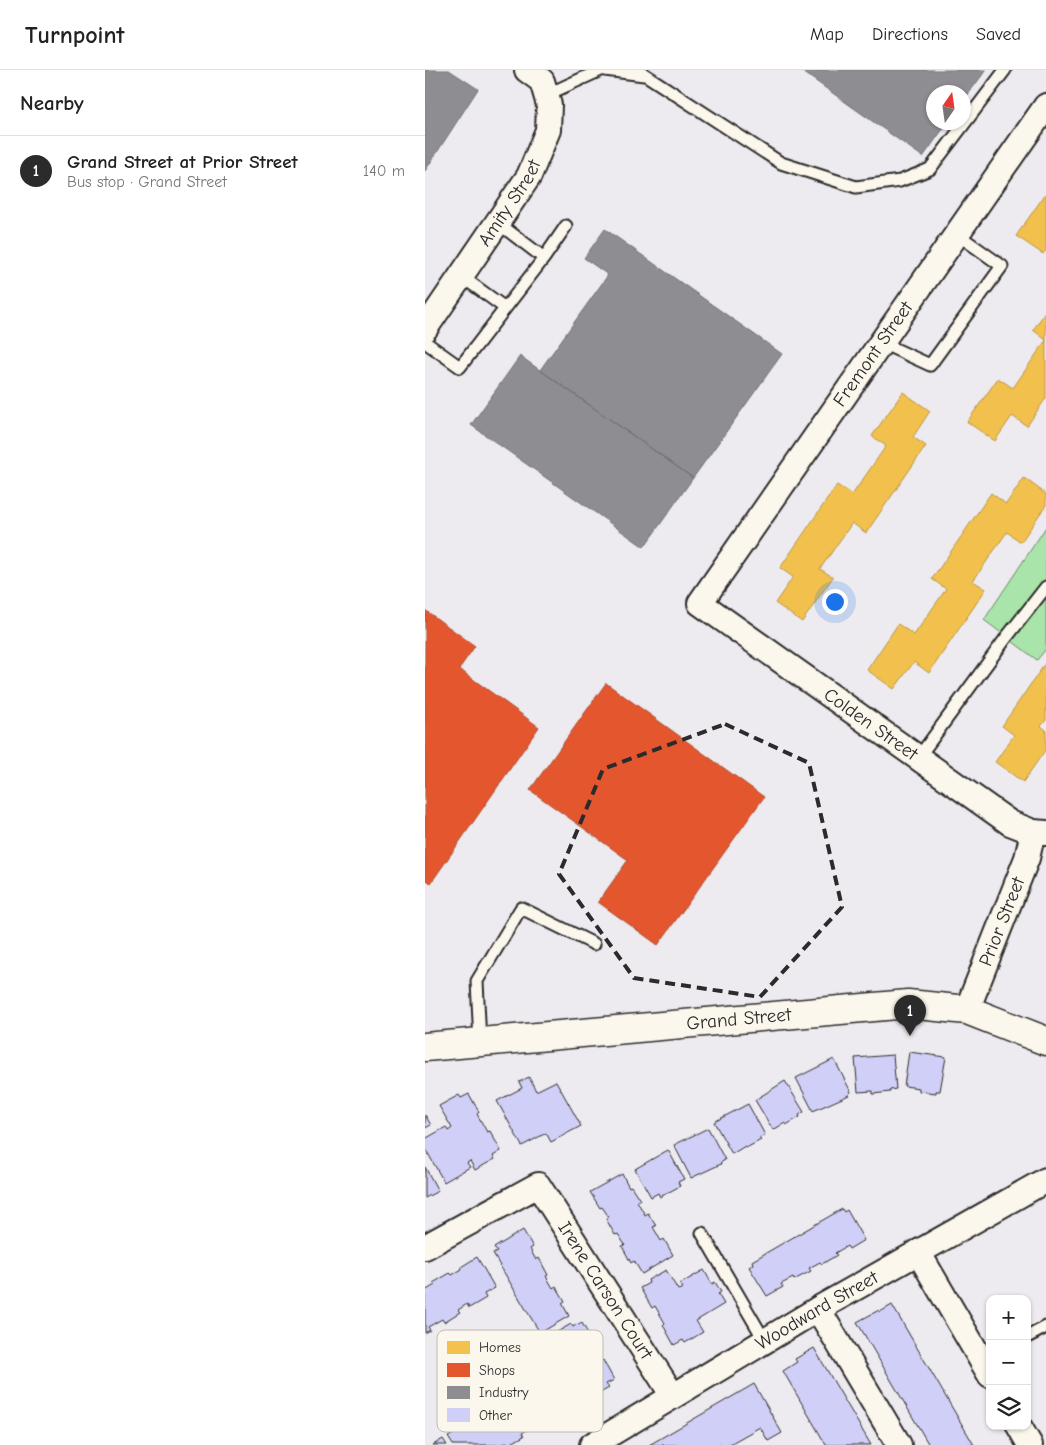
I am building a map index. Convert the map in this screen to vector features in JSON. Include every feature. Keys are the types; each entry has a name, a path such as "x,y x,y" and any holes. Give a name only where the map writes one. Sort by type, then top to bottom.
{"main road":[{"name":"Grand Street","path":"425,1047 901,1004 930,1005 967,1010 1044,1035"}],"street":[{"name":"Amity Street","path":"425,329 529,176 549,130 549,105 542,81 527,70"},
{"name":"Fremont Street","path":"700,603 1046,106"},
{"name":"Colden Street","path":"700,603 1010,823 1040,832"},
{"name":"Prior Street","path":"967,1010 1027,858 1040,832"},
{"name":"Woodward Street","path":"592,1445 818,1309 1046,1180"},
{"name":"Irene Carson Court","path":"425,1247 538,1185 673,1396"},
{"path":"918,1252 986,1363"},
{"path":"818,1309 899,1445"},
{"path":"1021,1430 1030,1445"}],"lane":[{"path":"546,95 601,70"},
{"path":"605,70 641,72 781,163 856,187 900,182 930,169 1005,70"},
{"path":"498,223 544,258"},
{"path":"425,342 461,367 566,226"},
{"path":"881,342 930,365 1002,266 957,234"},
{"path":"461,276 505,308"},
{"path":"918,758 1046,587"},
{"path":"480,1042 477,981 521,908 594,944"},
{"path":"703,1233 765,1341"},
{"path":"1031,1336 1046,1327"}],"highlighted area":[{"path":"725,724 809,763 842,907 760,997 634,978 559,874 603,769"}],"green space":[{"path":"1046,527 1046,649 1037,660 984,620"}],"building: Homes":[{"path":"1046,193 1046,250 1043,254 1016,236"},
{"path":"1046,311 1046,340 1033,330"},
{"path":"1046,340 1046,398 1027,426 1012,416 995,441 967,422 998,378 1013,388"},
{"path":"903,392 930,411 913,437 926,446 866,533 852,523 820,569 833,577 802,622 775,603 793,577 780,568 837,485 852,495 886,446 872,436"},
{"path":"1024,478 1046,494 1046,505 1021,542 1007,532 973,581 986,589 929,673 914,662 894,689 867,670 898,624 914,635 946,589 932,579 991,493 1006,504"},
{"path":"1046,662 1046,720 1041,726 1046,730 1046,749 1023,782 995,762 1014,735 1002,726"}],"building: Shops":[{"path":"425,610 475,646 459,669 539,727 431,883 425,879"},
{"path":"606,683 764,797 658,945 598,902 628,860 530,790"}],"building: Industry":[{"path":"425,70 449,70 478,89 425,171"},
{"path":"800,70 986,70 971,90 971,85 926,85 926,130 942,130 923,157"},
{"path":"605,229 782,354 693,478 540,370 608,275 584,258"},
{"path":"520,356 693,478 644,547 471,425"}],"building: Other":[{"path":"909,1052 946,1057 940,1091 936,1091 936,1093 919,1091 919,1088 904,1086"},
{"path":"893,1055 896,1089 890,1090 890,1092 873,1094 873,1091 858,1092 855,1058"},
{"path":"834,1059 851,1092 849,1095 813,1111 796,1078"},
{"path":"529,1077 536,1091 556,1081 581,1126 551,1142 546,1133 522,1146 497,1101 522,1088 519,1082"},
{"path":"785,1081 804,1112 799,1115 800,1117 773,1130 755,1100"},
{"path":"469,1094 487,1132 490,1131 501,1151 493,1156 495,1159 475,1170 470,1161 467,1163 470,1167 444,1182 425,1148 425,1139 446,1127 448,1131 452,1128 439,1106 459,1095 461,1098"},
{"path":"748,1104 765,1135 759,1138 761,1140 746,1148 745,1146 732,1154 714,1122"},
{"path":"425,1115 431,1125 425,1128"},
{"path":"708,1128 725,1160 721,1164 691,1178 674,1145"},
{"path":"668,1150 684,1179 678,1182 680,1186 660,1197 658,1193 651,1197 635,1169"},
{"path":"425,1167 438,1191 425,1198"},
{"path":"622,1174 629,1187 631,1186 640,1200 637,1201 645,1215 648,1213 656,1226 653,1227 661,1241 664,1239 673,1255 642,1274 634,1261 631,1263 622,1246 625,1245 618,1234 615,1235 606,1219 609,1217 602,1207 600,1208 590,1192"},
{"path":"842,1209 844,1212 847,1210 864,1240 849,1249 847,1246 822,1264 820,1262 809,1268 811,1271 781,1284 783,1287 767,1296 749,1267 753,1264 752,1261"},
{"path":"523,1230 533,1247 530,1249 536,1260 539,1258 553,1288 556,1286 565,1301 562,1303 569,1316 545,1330 538,1330 493,1254 497,1252 494,1248"},
{"path":"477,1257 495,1288 484,1294 486,1298 469,1308 467,1304 458,1310 460,1312 444,1322 442,1319 428,1327 430,1330 425,1333 425,1291 435,1285 433,1283 450,1273 452,1275"},
{"path":"666,1270 678,1290 683,1288 680,1284 704,1270 712,1284 715,1282 721,1292 718,1294 724,1304 696,1321 703,1332 685,1343 683,1340 674,1345 663,1325 665,1323 655,1306 652,1308 640,1288 649,1283 648,1280"},
{"path":"892,1305 974,1445 929,1445 857,1322"},
{"path":"582,1323 586,1330 561,1330 571,1324 573,1327"},
{"path":"814,1348 871,1445 826,1445 783,1371 797,1362 795,1359"},
{"path":"603,1360 614,1380 606,1384 609,1388 603,1391"},
{"path":"754,1384 782,1433 768,1441 760,1427 728,1445 649,1445"},
{"path":"457,1432 524,1432 522,1433 524,1436 508,1445 507,1442 501,1445 453,1445 448,1437"},
{"path":"443,1439 447,1445 433,1445"}],"place":[{"name":"Grand Street at Prior Street","path":"910,1036"}]}
